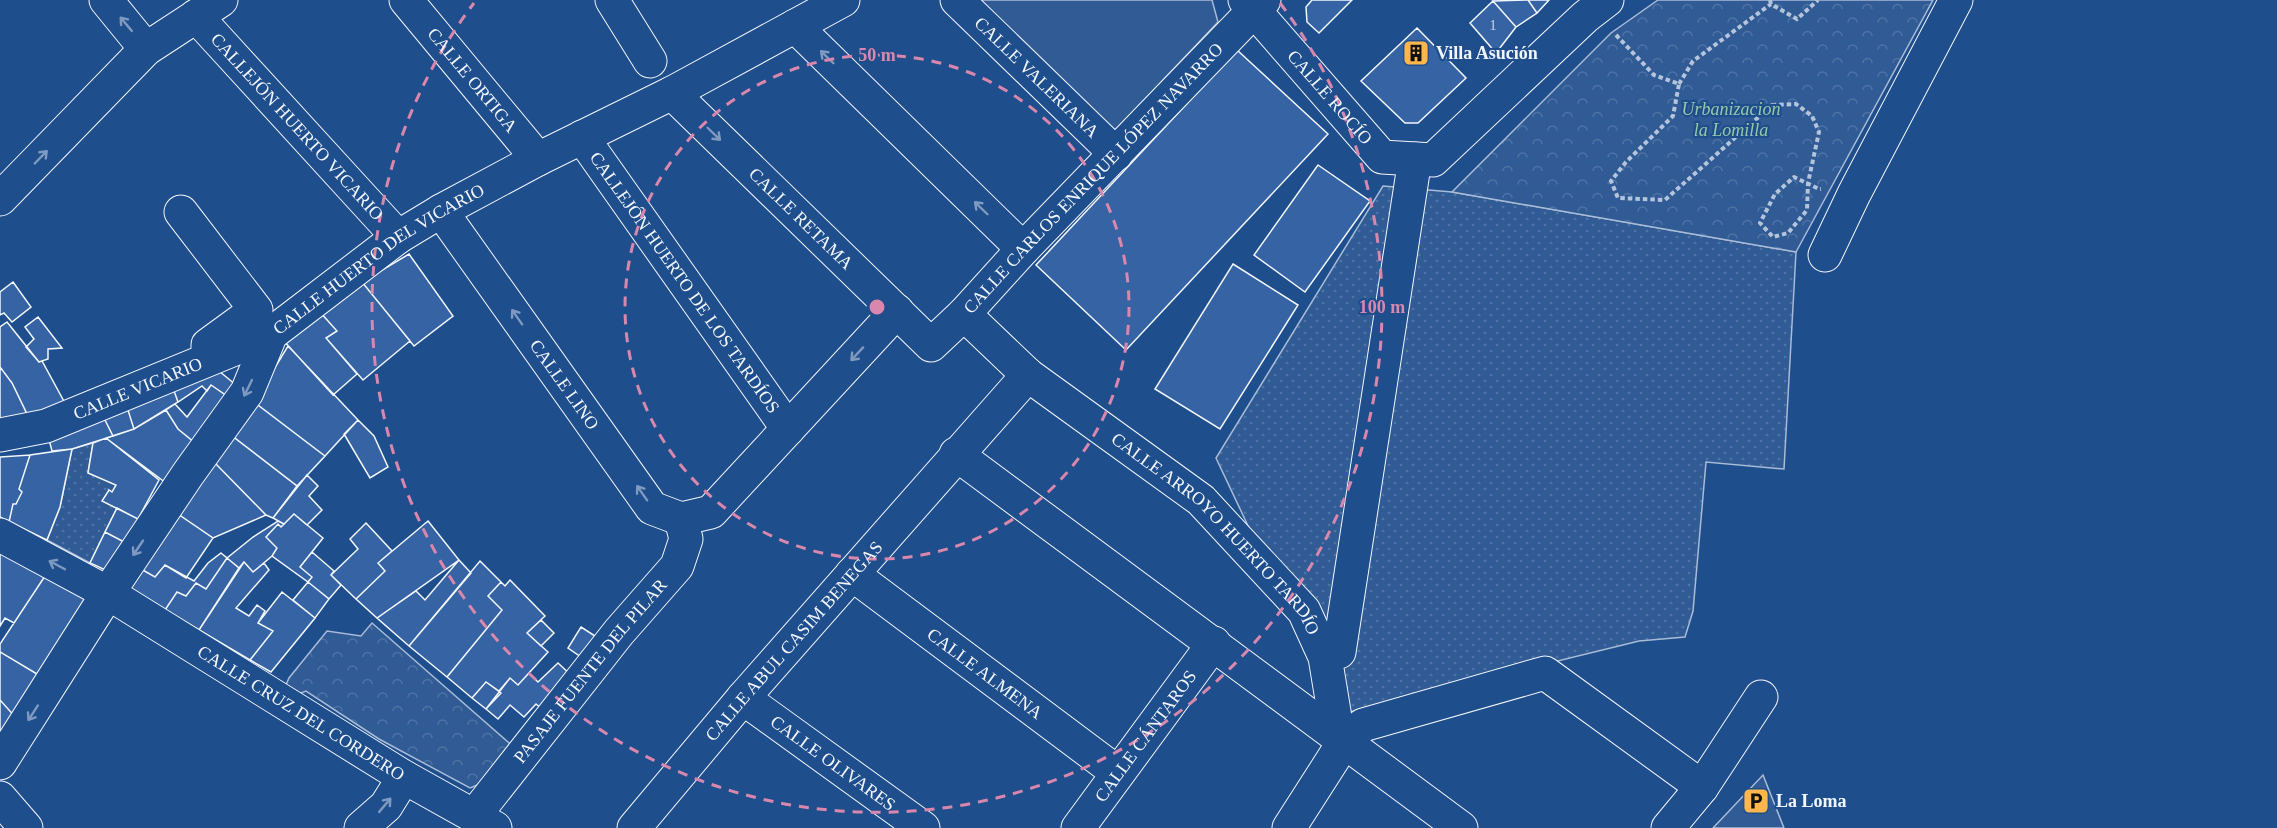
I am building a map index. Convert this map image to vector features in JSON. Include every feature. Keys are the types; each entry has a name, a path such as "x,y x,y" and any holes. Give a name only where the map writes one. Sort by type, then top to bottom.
{"street":[{"path":"106,0 146,49"},
{"name":"CALLE ORTIGA","path":"406,0 538,159"},
{"path":"612,0 650,62"},
{"name":"CALLE HUERTO DEL VICARIO","path":"0,763 108,592 247,392 271,334 398,237 441,211 538,159 672,93 843,0"},
{"name":"CALLE VALERIANA","path":"957,0 1116,154"},
{"path":"1825,255 1854,194 1956,0"},
{"name":"CALLE CARLOS ENRIQUE LÓPEZ NAVARRO","path":"931,345 964,314 1255,4"},
{"name":"CALLE ROCÍO","path":"1255,4 1382,157 1424,159"},
{"path":"1339,652 1424,159 1600,6"},
{"path":"0,199 146,49 208,8"},
{"name":"CALLEJÓN HUERTO VICARIO","path":"208,8 398,237"},
{"path":"795,26 1023,249"},
{"name":"CALLE RETAMA","path":"672,93 931,345"},
{"name":"CALLEJÓN HUERTO DE LOS TARDÍOS","path":"582,137 788,429"},
{"name":"CALLE LINO","path":"441,211 652,508 696,515"},
{"path":"181,212 256,310 208,345 208,359"},
{"path":"696,515 788,429 897,311"},
{"name":"CALLE ARROYO HUERTO TARDÍO","path":"964,314 1028,375 1201,500 1304,611 1325,657 1341,739"},
{"name":"CALLE VICARIO","path":"0,435 46,426 271,334"},
{"name":"CALLE ABUL CASIM BENEGAS","path":"634,828 743,698 1028,375"},
{"path":"956,454 1461,828"},
{"name":"PASAJE FUENTE DEL PILAR","path":"484,822 620,632 677,566 696,515"},
{"name":"CALLE CRUZ DEL CORDERO","path":"0,535 108,592 404,777 484,822"},
{"name":"CALLE ALMENA","path":"852,574 1118,773"},
{"name":"CALLE CÁNTAROS","path":"1078,828 1214,643"},
{"path":"1289,828 1341,739 1363,725 1545,673 1702,787"},
{"path":"1668,828 1702,787 1761,697"},
{"name":"CALLE OLIVARES","path":"743,698 923,828"},
{"path":"361,828 386,806 404,777"},
{"path":"0,798 26,828"}],"path":[{"path":"1818,0 1797,19 1771,2 1693,61 1679,84 1672,116 1626,162 1611,181 1618,198 1665,200 1772,105 1796,104 1812,116 1819,132 1808,183 1807,210 1788,233 1773,237 1760,223 1775,194 1794,177 1808,183 1819,189 1854,194"},
{"path":"1600,6 1654,75 1679,84"}],"green space":[{"name":"Urbanizacion la Lomilla","path":"1658,0 1933,0 1796,252 1452,192 1611,33"},
{"path":"1383,186 1452,192 1796,252 1784,469 1706,462 1693,611 1685,637 1639,641 1350,712 1258,547 1216,458"},
{"path":"93,443 88,472 116,485 112,492 109,490 117,508 90,563 47,540 60,507 72,449"},
{"path":"372,623 517,750 485,782 470,788 379,739 306,691 293,696 285,687 289,678 327,631 361,636"}],"shaded area":[{"path":"972,0 1212,0 1218,22 1111,135"},
{"name":"La Loma","path":"1763,775 1784,828 1713,828"}],"building":[{"path":"1312,0 1352,0 1319,33 1307,22 1306,7"},
{"path":"1528,0 1549,0 1537,13"},
{"path":"1528,0 1537,13 1516,27 1493,1"},
{"path":"1493,1 1516,27 1496,53 1470,23"},
{"name":"Villa Asución","path":"1417,28 1466,78 1418,123 1405,123 1361,81"},
{"path":"1237,50 1328,134 1126,350 1036,265"},
{"path":"1318,165 1370,201 1305,292 1254,255"},
{"path":"409,254 453,316 414,346 362,282"},
{"path":"1233,264 1298,305 1220,429 1155,389"},
{"path":"13,282 31,307 12,322 4,313 0,315 0,292"},
{"path":"362,282 410,341 363,380 326,338 337,331 320,312"},
{"path":"320,312 337,331 326,338 357,374 333,395 283,340"},
{"path":"38,317 62,348 48,349 48,359 39,362 26,347 34,339 25,327"},
{"path":"7,322 39,362 42,361 66,405 29,418 12,383 0,367 0,327"},
{"path":"288,346 358,420 325,456 254,402"},
{"path":"0,367 12,383 29,418 0,424"},
{"path":"219,371 236,385 227,396 211,385 207,391 202,386 178,402 173,388"},
{"path":"211,385 227,396 195,443 178,429 166,410 175,404 187,417"},
{"path":"173,388 178,402 134,429 127,407"},
{"path":"254,402 325,456 297,486 231,435"},
{"path":"127,407 134,429 113,436 103,416"},
{"path":"166,410 178,429 195,443 166,483 106,438 134,429"},
{"path":"103,416 113,436 72,449 52,451 47,432"},
{"path":"358,420 374,436 388,467 370,478 344,434"},
{"path":"231,435 297,486 273,518 266,515 213,461"},
{"path":"106,438 159,480 138,519 102,501 109,490 112,492 116,485 88,473 93,443"},
{"path":"72,449 60,507 47,540 9,522 13,504 16,504 22,492 19,489 30,455"},
{"path":"30,455 19,489 22,492 16,504 13,504 9,522 0,517 0,457"},
{"path":"213,461 266,515 213,538 178,514"},
{"path":"307,475 318,486 309,496 322,510 307,525 294,514 284,524 273,518"},
{"path":"117,508 138,519 126,543 105,532"},
{"path":"178,514 213,538 186,578 165,565 155,577 141,569"},
{"path":"294,514 323,538 300,567 312,577 308,582 272,556 277,548 266,537 278,524 281,527"},
{"path":"278,521 284,524 281,527 278,524 266,537 277,548 272,556 253,572 244,562 239,568 227,558 253,537"},
{"path":"428,521 459,560 377,618 356,599 385,571 378,563"},
{"path":"366,523 392,551 378,563 385,571 356,599 331,575 358,549 350,539"},
{"path":"105,532 126,543 110,572 90,563"},
{"path":"3,550 47,573 14,623 5,618 0,626 0,554"},
{"path":"312,552 334,571 331,575 341,585 329,599 308,582 312,577 300,567"},
{"path":"221,553 227,558 206,589 196,583 186,596 177,592 165,610 127,588 141,569 155,577 165,565 194,581 208,563"},
{"path":"227,558 239,568 199,630 165,610 177,592 186,596 196,583 206,589"},
{"path":"459,560 471,573 409,646 377,618 416,591 425,600"},
{"path":"480,561 501,582 488,596 502,610 447,677 409,646"},
{"path":"244,562 253,572 264,563 269,570 236,608 249,616 257,605 265,611 258,623 273,631 250,660 199,630"},
{"path":"47,573 89,594 42,677 0,652 0,644"},
{"path":"510,580 545,616 527,633 548,652 518,685 510,678 499,691 486,682 472,698 447,677 502,610 488,596 501,582 505,586"},
{"path":"308,582 329,599 315,618 293,600"},
{"path":"282,592 315,618 271,672 250,660 273,631 258,623"},
{"path":"541,620 554,633 541,646 527,633"},
{"path":"581,627 595,636 581,657 568,648"},
{"path":"0,652 42,677 17,719 0,700"},
{"path":"558,663 573,677 543,710 536,704 524,717 510,705 498,719 486,709 510,678 518,685 529,673 538,682"},
{"path":"486,682 501,693 486,709 472,698"},
{"path":"0,700 17,719 0,744"}],"place":[{"name":"Villa Asución","path":"1416,53"},
{"name":"La Loma","path":"1756,801"}]}
